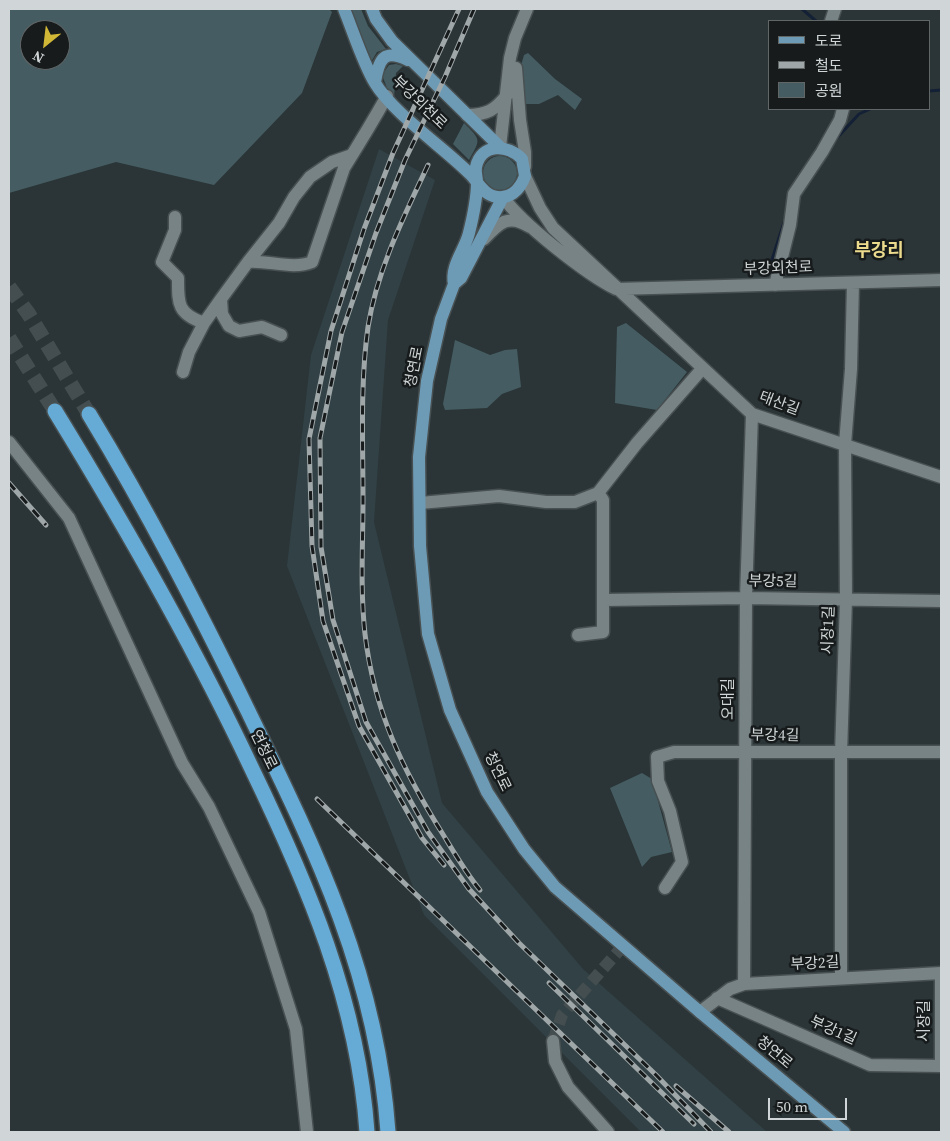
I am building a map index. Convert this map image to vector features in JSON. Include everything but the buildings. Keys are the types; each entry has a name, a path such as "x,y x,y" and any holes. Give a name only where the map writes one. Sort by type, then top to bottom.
{"highway":[{"name":"연청로","path":"55,411 152,572 219,700 288,844 319,919 340,978 357,1052 367,1132"},
{"name":"연청로","path":"89,414 135,490 173,560 311,840 341,914 362,978 378,1053 388,1132"}],"main road":[{"name":"부강외천로","path":"344,9 375,83 477,181"},
{"name":"부강외천로","path":"372,9 376,20 392,41 500,148"},
{"path":"375,83 378,65 384,57 397,55 411,61"},
{"path":"477,181 486,193 503,196 517,191 525,172 516,153 500,148 491,149 480,159 476,166 477,181 468,235 452,274 454,284 462,278 503,196"},
{"name":"청연로","path":"454,284 442,319 427,381 419,457 420,546 428,634 450,710 487,792 524,849 555,887 700,1012 844,1132"}],"street":[{"path":"500,148 510,58 515,38 527,9"},
{"path":"515,38 517,88 525,152 525,172 540,208 553,228 602,273 616,289"},
{"path":"467,115 483,116 496,109 507,94"},
{"path":"248,262 264,260 305,265 312,262 344,168 387,96"},
{"path":"775,285 792,214 794,194 822,152 840,120 843,110"},
{"path":"183,372 189,352 204,323 279,223 294,197 310,176 332,162 352,155"},
{"name":"부강외천로","path":"503,196 545,237 596,279 616,289 941,280"},
{"path":"175,218 175,230 162,262 178,278 177,296 179,306 194,320 204,323"},
{"path":"480,242 492,228 506,221 524,224 545,237"},
{"name":"시장1길","path":"841,978 841,754 846,599 845,444 851,369 853,282"},
{"name":"태산길","path":"616,289 752,414 941,477"},
{"path":"221,299 222,314 229,326 238,331 262,327 280,335"},
{"path":"420,503 499,496 546,502 575,502 598,494 637,443 702,369"},
{"name":"오대길","path":"744,984 746,598 752,414"},
{"path":"9,442 69,518 182,763 209,807 259,912 296,1029 307,1132"},
{"path":"578,635 604,632 603,500 598,494"},
{"name":"부강5길","path":"604,600 746,598 941,601"},
{"name":"부강4길","path":"665,888 682,862 670,811 658,781 657,757 674,752 746,751 841,754 941,752"},
{"name":"부강2길","path":"700,1012 730,989 744,984 941,974"},
{"name":"시장길","path":"941,974 941,1066"},
{"name":"부강1길","path":"718,998 870,1065 941,1066"},
{"path":"553,1041 555,1061 568,1087 608,1132"}],"shaded area":[{"path":"379,149 435,180 388,320 374,522 442,803 583,969 767,1132 641,1132 424,915 287,566 311,355"}],"green space":[{"path":"9,9 329,9 332,12 302,93 214,185 116,162 9,193"},
{"path":"348,9 361,9 368,26 386,49 377,52 371,62"},
{"path":"528,53 555,79 582,99 575,110 558,95 539,104 526,104 520,69 524,55"},
{"path":"389,65 403,66 396,73 394,97 387,88 382,75"},
{"path":"464,123 474,133 477,140 476,148 469,160 453,144"},
{"path":"500,156 512,161 517,173 512,185 500,190 488,185 483,173 488,161"},
{"path":"626,323 687,372 657,410 615,403 617,327"},
{"path":"455,340 490,355 505,350 517,349 521,387 502,394 487,408 445,410 443,404"},
{"path":"642,773 652,779 672,852 651,857 642,867 610,788"}],"waterway":[{"path":"802,9 815,20"},
{"path":"930,91 941,90"},
{"path":"835,140 859,114 868,110"},
{"path":"770,266 785,219"}],"tunnel":[{"path":"9,287 28,313 89,414"},
{"path":"9,338 55,411"},
{"path":"553,1041 562,1015 623,946"}],"railway":[{"path":"444,865 422,838 359,726 323,621 312,546 309,439 331,331 364,229 393,153 459,9"},
{"path":"474,9 445,77 405,160 376,233 342,332 320,438 321,547 333,620 366,722 428,832 469,889 519,943 656,1075 711,1132"},
{"path":"428,165 392,244 378,285 368,327 365,348 362,413 363,617 375,689 392,740 429,812 480,890"},
{"path":"9,483 46,525"},
{"path":"317,799 663,1132"},
{"path":"549,983 694,1124"},
{"path":"676,1086 729,1132"}],"district":[{"name":"부강리","path":"879,251"}]}
